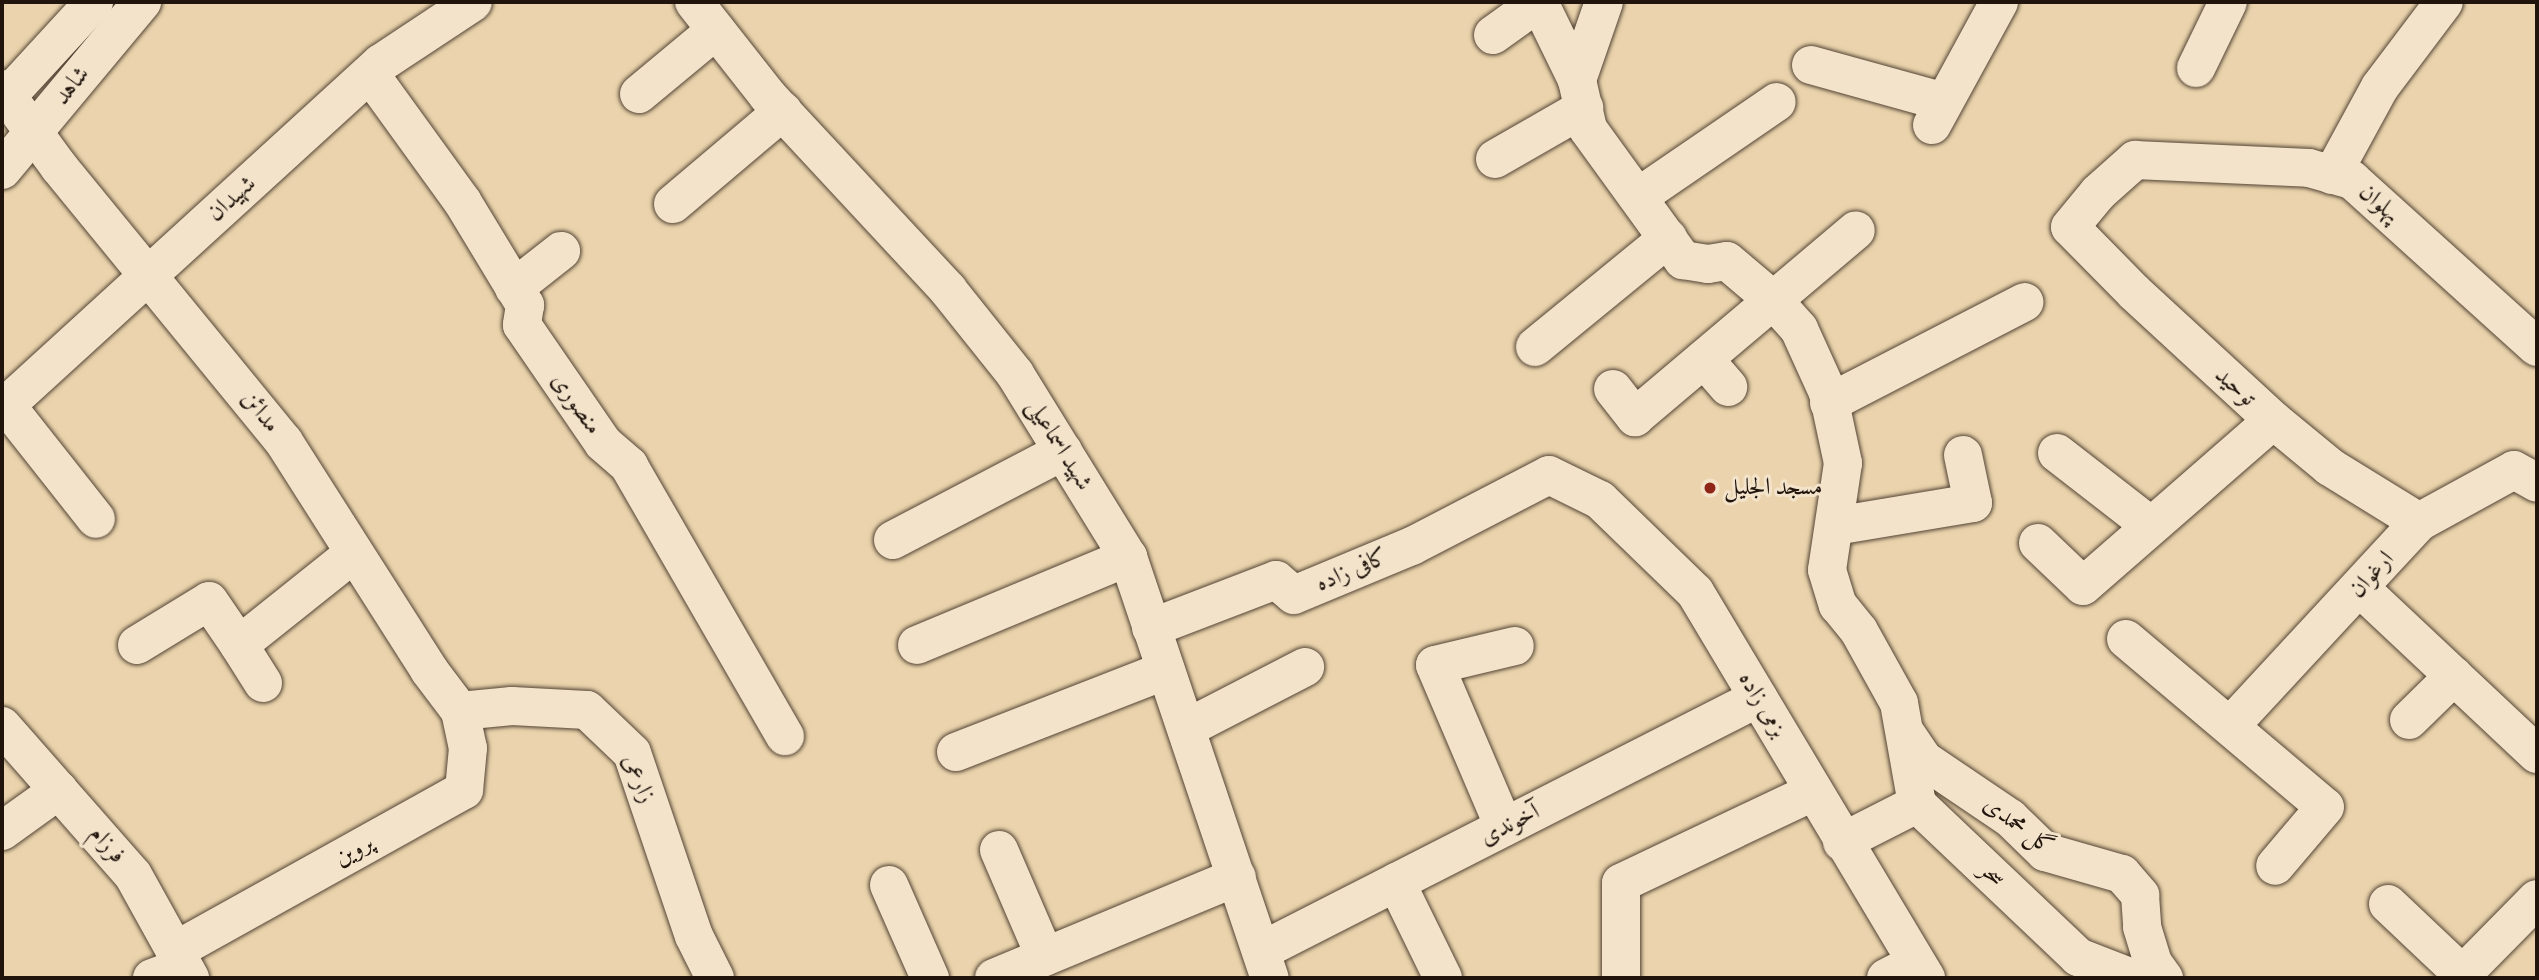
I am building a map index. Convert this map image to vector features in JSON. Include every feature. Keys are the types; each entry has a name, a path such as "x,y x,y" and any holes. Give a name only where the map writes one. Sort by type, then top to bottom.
{"street":[{"name":"شاهد","path":"4,95 94,2"},
{"name":"شاهد","path":"2,170 142,2"},
{"name":"شهیدان","path":"4,407 370,74 473,2"},
{"path":"1493,35 1539,2 1580,94 1588,129 1684,260 1708,264 1727,261 1773,300 1799,329 1829,403 1843,463 1826,570 1838,605 1859,631 1899,704 1917,804 1842,842"},
{"path":"1495,159 1580,94 1604,2"},
{"path":"1811,65 1938,114 1999,2"},
{"path":"2196,68 2228,2"},
{"path":"2332,175 2380,86 2444,2"},
{"path":"639,94 705,16"},
{"name":"شهید اسماعیلی","path":"705,16 783,111 948,290 1015,373 1128,557 1265,965"},
{"name":"منصوری","path":"370,74 461,201 525,305 522,325 603,443 629,466 785,736"},
{"name":"مدائن","path":"4,95 284,442 354,554 460,711"},
{"path":"1638,198 1777,102"},
{"path":"673,204 783,111"},
{"name":"پهلوان","path":"2070,227 2098,193 2135,160 2309,168 2353,180 2537,347"},
{"name":"توحید","path":"2070,227 2153,310 2273,420 2330,467 2419,522"},
{"path":"1613,389 1635,417 1716,373 1773,300 1856,230"},
{"path":"1535,347 1668,238"},
{"path":"514,288 561,251"},
{"path":"1829,403 2025,302"},
{"path":"4,407 96,519"},
{"path":"2038,543 2083,586 2273,420"},
{"path":"893,540 1063,451"},
{"path":"2057,453 2151,526"},
{"path":"1835,526 1973,503 1963,455"},
{"name":"ارغوان","path":"2232,724 2361,589 2419,522 2514,470 2537,483"},
{"name":"کافی زاده","path":"1151,628 1276,580 1294,595 1412,546 1549,475"},
{"name":"بزمی زاده","path":"1549,475 1600,500 1695,592 1842,842 1909,973"},
{"path":"239,645 354,554"},
{"path":"917,645 1128,557"},
{"path":"2361,589 2537,754"},
{"path":"137,645 209,601 263,682"},
{"path":"2126,639 2232,724 2325,807 2275,866"},
{"path":"1504,827 1435,665 1515,646"},
{"path":"1186,728 1305,667"},
{"path":"956,752 1166,670"},
{"path":"2409,720 2454,676"},
{"name":"آخوندی","path":"1265,965 1396,882 1758,698"},
{"name":"زارعی","path":"460,711 512,706 587,710 632,753 694,936 715,978"},
{"name":"پروین","path":"175,968 464,790 468,748 460,711"},
{"name":"فرزام","path":"2,726 133,875 175,968"},
{"name":"گل محمدی","path":"1905,732 1924,760 2023,828 2045,852 2122,874 2140,895 2142,927 2153,963 2164,978"},
{"path":"2,831 59,790"},
{"path":"1621,978 1621,883 1813,792"},
{"name":"سحر","path":"1917,804 2078,957 2132,978"},
{"path":"999,850 1045,957"},
{"path":"1004,976 1237,877"},
{"path":"1396,882 1443,978"},
{"path":"889,885 930,978"},
{"path":"2388,904 2461,976 2537,899"}],"place":[{"name":"مسجد الجلیل","path":"1710,488"}]}
